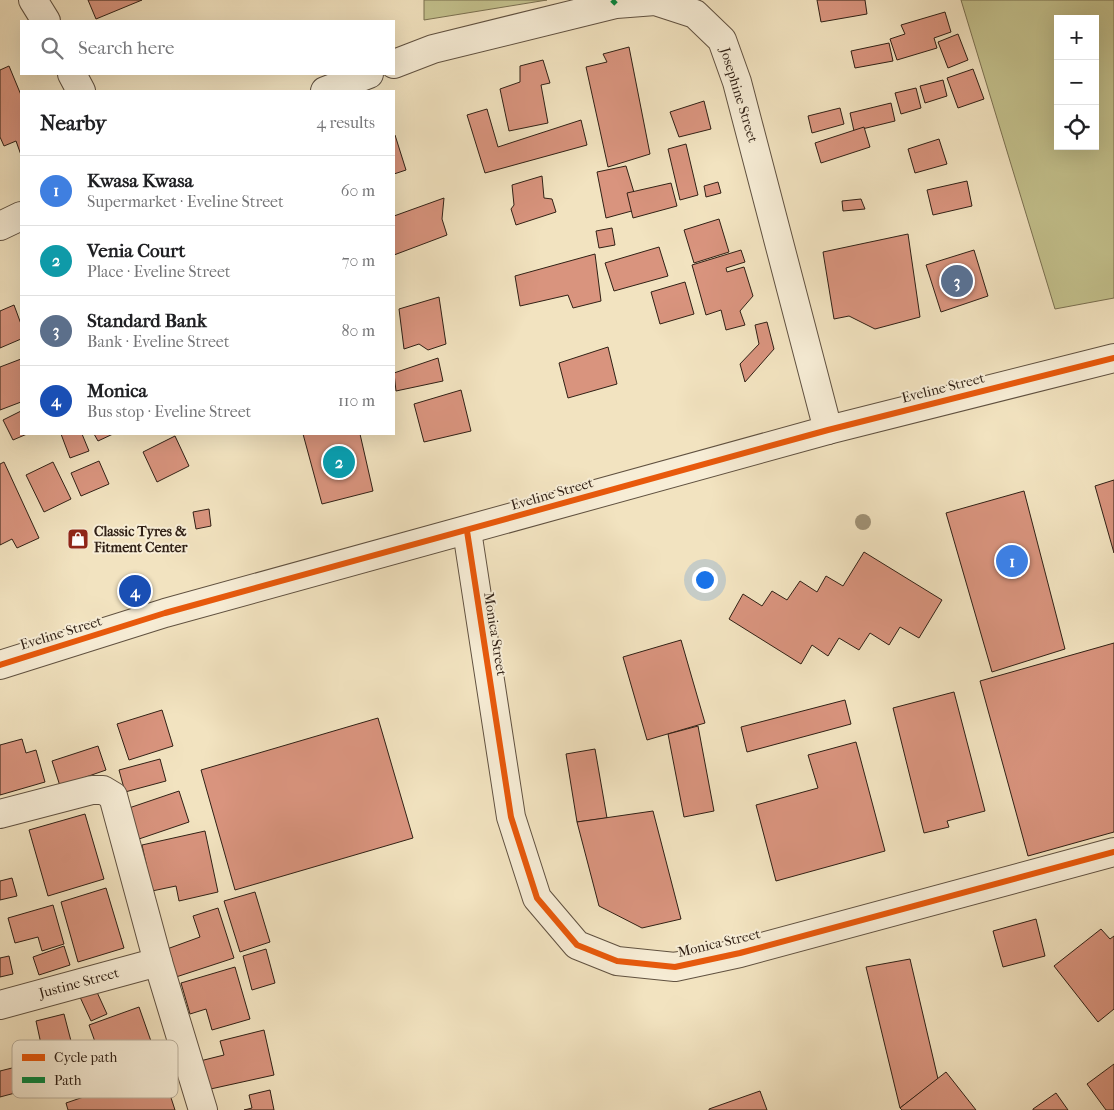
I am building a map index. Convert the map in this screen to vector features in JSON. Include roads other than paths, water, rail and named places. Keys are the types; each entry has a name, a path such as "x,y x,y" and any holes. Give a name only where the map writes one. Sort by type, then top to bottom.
{"street":[{"path":"33,0 45,20"},
{"name":"Josephine Street","path":"395,64 433,49 616,4 655,1 695,14 722,40 737,82 828,430"},
{"path":"73,75 80,90"},
{"path":"328,90 367,75"},
{"path":"0,226 20,216"},
{"name":"Eveline Street","path":"0,665 165,613 828,430 1114,358"},
{"name":"Monica Street","path":"466,531 512,817 536,898 577,945 617,961 676,967 740,953 1114,852"},
{"path":"0,814 92,790 103,790 112,796 158,962 203,1110"},
{"name":"Justine Street","path":"0,1005 158,962"}],"place":[{"name":"Standard Bank","path":"957,281"},
{"name":"Venia Court","path":"339,462"},
{"name":"Classic Tyres & Fitment Center","path":"78,539"},
{"name":"Kwasa Kwasa","path":"1012,561"},
{"name":"Monica","path":"135,591"}]}
